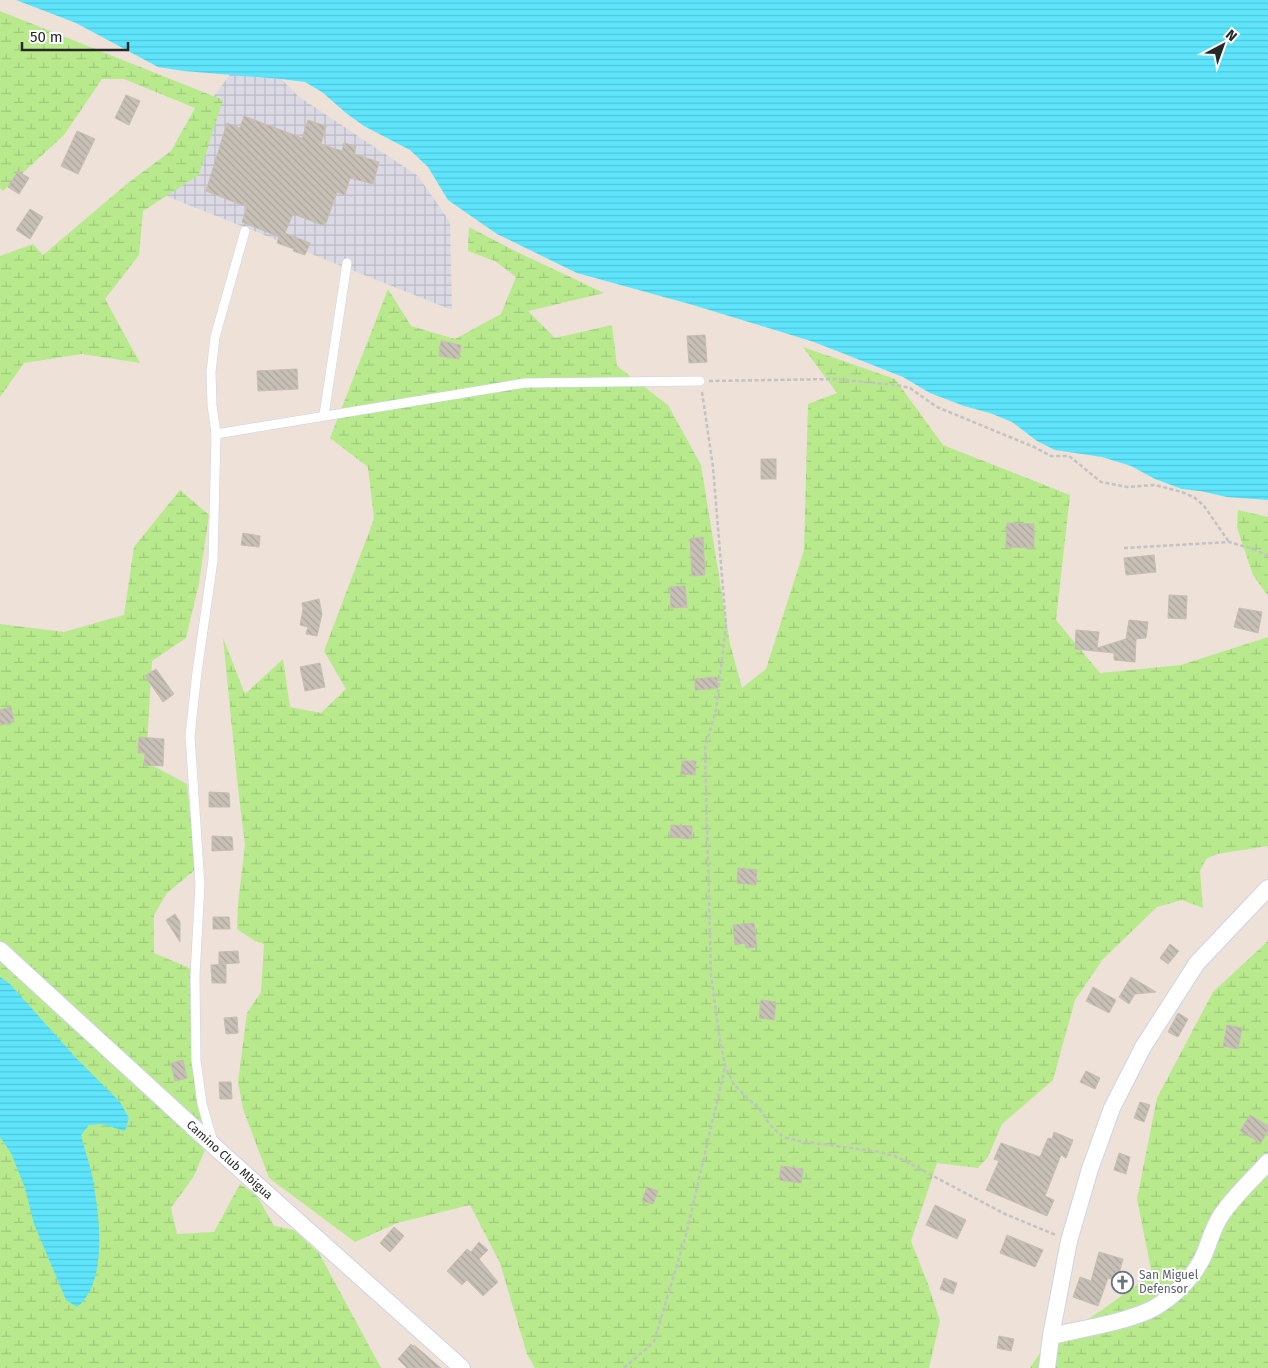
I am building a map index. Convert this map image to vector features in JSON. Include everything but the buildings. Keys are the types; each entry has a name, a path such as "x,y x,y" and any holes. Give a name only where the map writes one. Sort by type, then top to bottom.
{"street":[{"path":"1047,1368 1051,1336 1069,1241 1090,1169 1112,1108 1142,1047 1197,962 1268,888"},
{"name":"Camino Club Mbigua","path":"0,950 215,1147 462,1368"},
{"path":"1051,1336 1128,1317 1153,1308 1174,1294 1189,1278 1202,1259 1212,1229 1223,1212 1268,1162"}],"lane":[{"path":"215,1147 202,1104 196,1060 195,975 200,885 190,736 213,560 216,434 211,372 215,337 244,231"},
{"path":"324,415 347,262"},
{"path":"216,434 525,383 700,381"}],"path":[{"path":"1069,1241 1005,1214 897,1158 880,1152 798,1141 783,1137 770,1125 762,1112 734,1085 725,1065 720,1041 712,975 705,748 716,710 726,625 713,467 700,381 835,379 910,388 937,407 1034,446 1051,456 1069,456 1101,482 1127,486 1154,485 1188,495 1204,506 1229,542"},
{"path":"1124,548 1229,542 1253,549 1268,556"},
{"path":"624,1368 654,1342 686,1235 725,1065"}],"shaded area":[{"path":"237,65 280,78 298,96 418,176 450,222 452,310 146,188"}],"green space":[{"path":"0,11 223,100 199,175 143,211 139,255 105,299 140,363 82,354 24,363 0,397 0,256 33,244 43,255 128,183 171,151 195,108 124,79 102,79 64,135 3,191 0,188"},
{"path":"469,227 604,293 528,311 555,338 612,325 617,366 668,405 701,465 730,644 742,688 766,669 804,550 808,404 837,393 803,347 895,379 943,445 1070,495 1056,620 1100,673 1181,665 1268,637 1268,846 1217,854 1206,859 1200,871 1203,908 1182,900 1157,907 1103,959 1075,1000 1053,1080 1002,1124 988,1157 978,1168 937,1163 911,1241 940,1321 929,1368 535,1368 527,1354 500,1263 470,1205 397,1223 355,1242 269,1178 243,1109 238,1082 247,1013 261,992 264,944 255,941 237,929 245,845 223,638 245,694 283,659 290,707 321,713 346,689 324,651 374,519 368,467 330,438 388,289 411,326 455,339 501,314 516,277 495,261 468,251"},
{"path":"180,490 209,515 199,583 186,638 152,661 146,762 187,784 196,869 167,893 154,915 154,953 194,970 196,1062 207,1145 194,1176 171,1208 177,1234 214,1232 240,1184 257,1196 274,1226 294,1230 319,1253 381,1368 0,1368 0,624 64,632 124,615 134,547"},
{"path":"1238,510 1268,517 1268,596 1253,575 1237,528"},
{"path":"1268,941 1268,1368 1030,1368 1044,1347 1099,1312 1152,1274 1137,1199 1157,1098 1213,992"}],"water":[{"path":"16,0 1268,0 1268,500 1227,497 1182,489 1155,479 1131,466 1102,457 1055,450 1037,441 1012,422 930,393 903,377 814,342 693,305 577,273 497,234 448,200 428,167 410,150 364,126 322,92 305,82 158,67 76,23"},
{"path":"0,977 9,983 78,1060 120,1102 129,1118 125,1131 102,1124 89,1125 81,1135 92,1174 98,1216 99,1251 93,1283 87,1297 77,1307 66,1300 34,1224 25,1188 11,1153 0,1137"}],"place":[{"name":"San Miguel Defensor","path":"1123,1282"}]}
